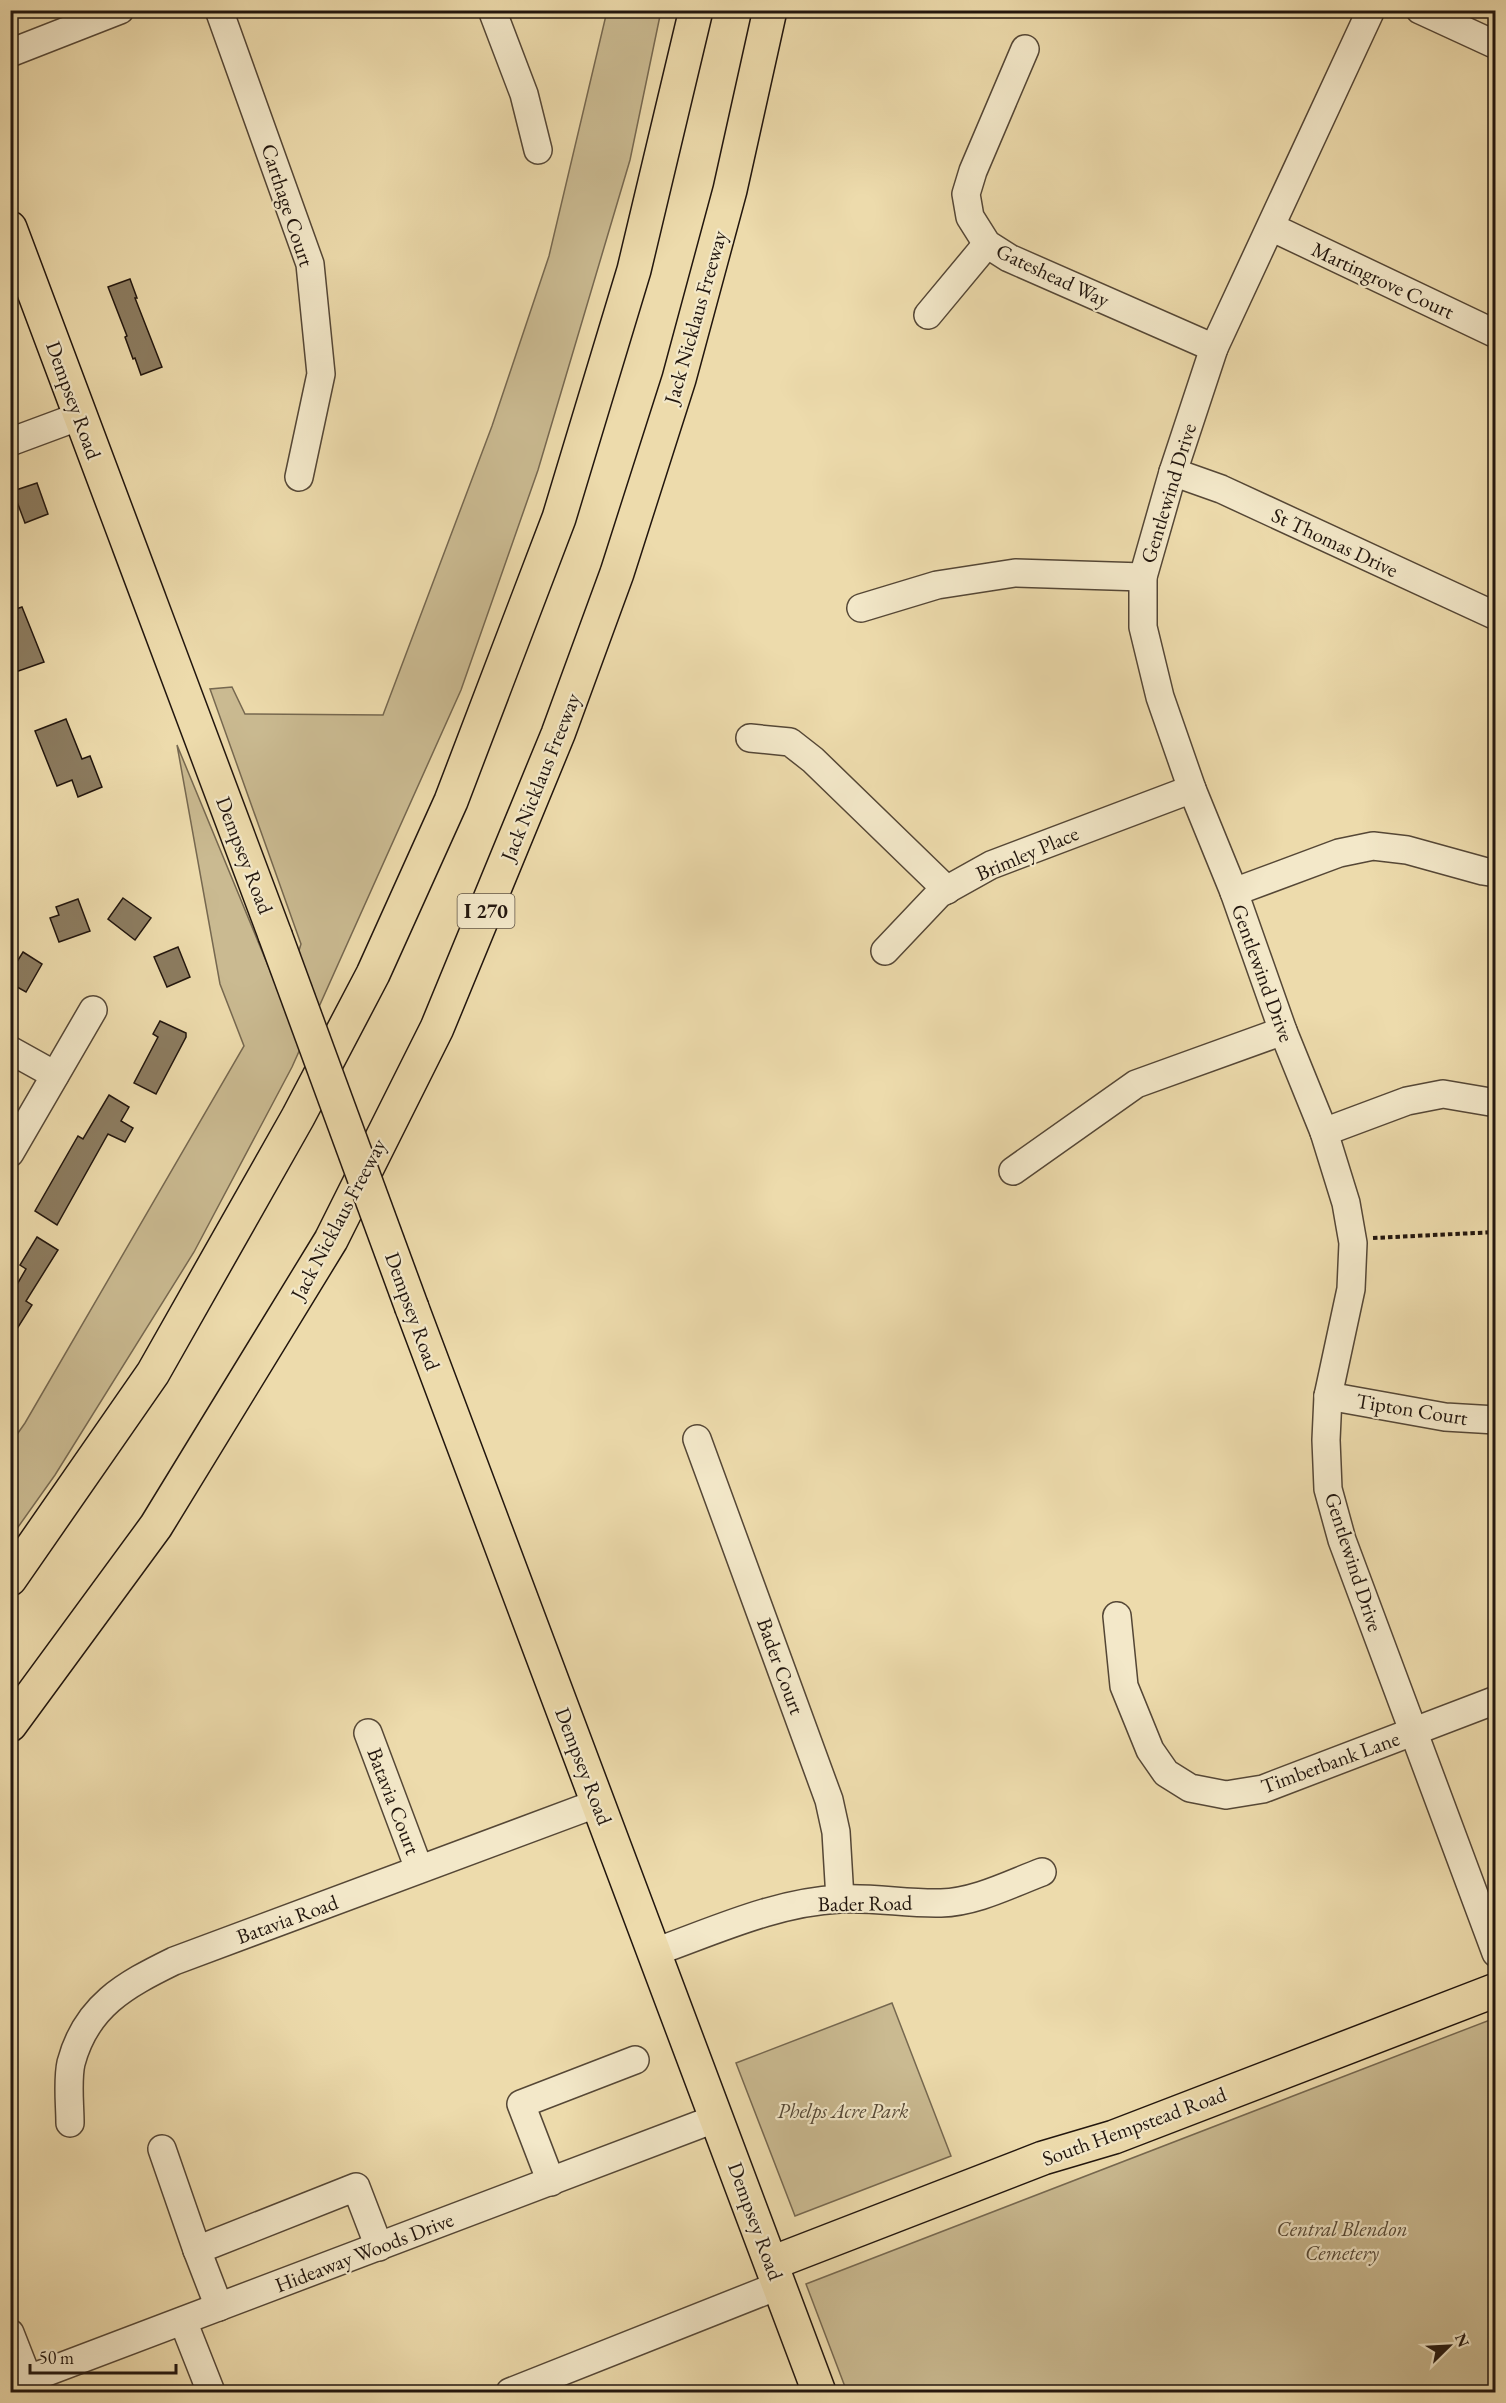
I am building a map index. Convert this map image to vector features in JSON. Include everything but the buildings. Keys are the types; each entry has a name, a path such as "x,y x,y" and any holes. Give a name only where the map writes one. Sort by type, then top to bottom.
{"main road":[{"path":"10,1579 165,1353 298,1117 373,974 451,801 559,518 634,270 696,10"},
{"name":"Jack Nicklaus Freeway","path":"10,1725 163,1516 332,1240 437,1028 558,735 618,573 679,379 727,201 770,10"},
{"name":"Dempsey Road","path":"10,228 819,2392"},
{"name":"South Hempstead Road","path":"776,2274 1043,2158 1114,2137 1496,1990"}],"street":[{"path":"10,53 120,10"},
{"name":"Carthage Court","path":"219,10 310,264 321,374 299,477"},
{"path":"492,10 524,94 538,150"},
{"name":"Gentlewind Drive","path":"1371,10 1214,348 1173,471 1143,577 1143,627 1160,697 1192,789 1234,892 1283,1031 1324,1132 1346,1203 1353,1244 1352,1289 1329,1396 1326,1440 1328,1489 1342,1540 1496,1953"},
{"path":"1420,10 1496,45"},
{"name":"Gateshead Way","path":"1025,49 973,171 966,194 970,217 987,244 1009,258 1214,348"},
{"name":"Martingrove Court","path":"1271,227 1496,334"},
{"path":"928,315 987,244"},
{"path":"10,442 80,417"},
{"name":"St Thomas Drive","path":"1173,471 1221,489 1496,616"},
{"path":"861,608 937,585 1015,573 1143,577"},
{"path":"750,738 790,742 813,760 947,890"},
{"name":"Brimley Place","path":"885,951 939,894 991,865 1192,789"},
{"path":"1234,892 1339,853 1373,846 1407,850 1483,872 1496,873"},
{"path":"10,1153 93,1010"},
{"path":"1013,1171 1136,1083 1283,1031"},
{"path":"10,1050 55,1076"},
{"path":"1324,1132 1407,1101 1443,1094 1496,1103"},
{"name":"Tipton Court","path":"1329,1396 1445,1417 1496,1420"},
{"name":"Bader Court","path":"697,1439 826,1791 836,1832 840,1899"},
{"name":"Timberbank Lane","path":"1117,1616 1124,1686 1150,1750 1167,1773 1190,1788 1226,1795 1263,1789 1496,1700"},
{"name":"Batavia Court","path":"368,1733 419,1869"},
{"name":"Batavia Road","path":"70,2124 71,2064 84,2030 98,2009 119,1990 174,1961 598,1803"},
{"name":"Bader Road","path":"655,1952 757,1916 799,1905 840,1899 942,1903 987,1893 1042,1872"},
{"path":"551,2182 521,2104 636,2060"},
{"name":"Hideaway Woods Drive","path":"19,2382 717,2118"},
{"path":"162,2149 219,2307"},
{"path":"197,2250 356,2187 379,2247"},
{"path":"510,2392 776,2274"},
{"path":"183,2321 211,2392"},
{"path":"10,2333 19,2382"}],"path":[{"path":"1353,1244 1370,1238 1496,1232"}],"green space":[{"path":"607,11 661,11 630,160 538,470 461,690 292,1067 194,1252 55,1475 11,1537 11,1443 25,1423 244,1046 220,984 177,745 283,1002 301,944 210,689 232,687 245,714 383,715 492,426 549,256"},
{"name":"Phelps Acre Park","path":"892,2003 951,2156 795,2216 736,2063"},
{"name":"Central Blendon Cemetery","path":"1495,2018 1495,2392 847,2392 806,2284"}]}
